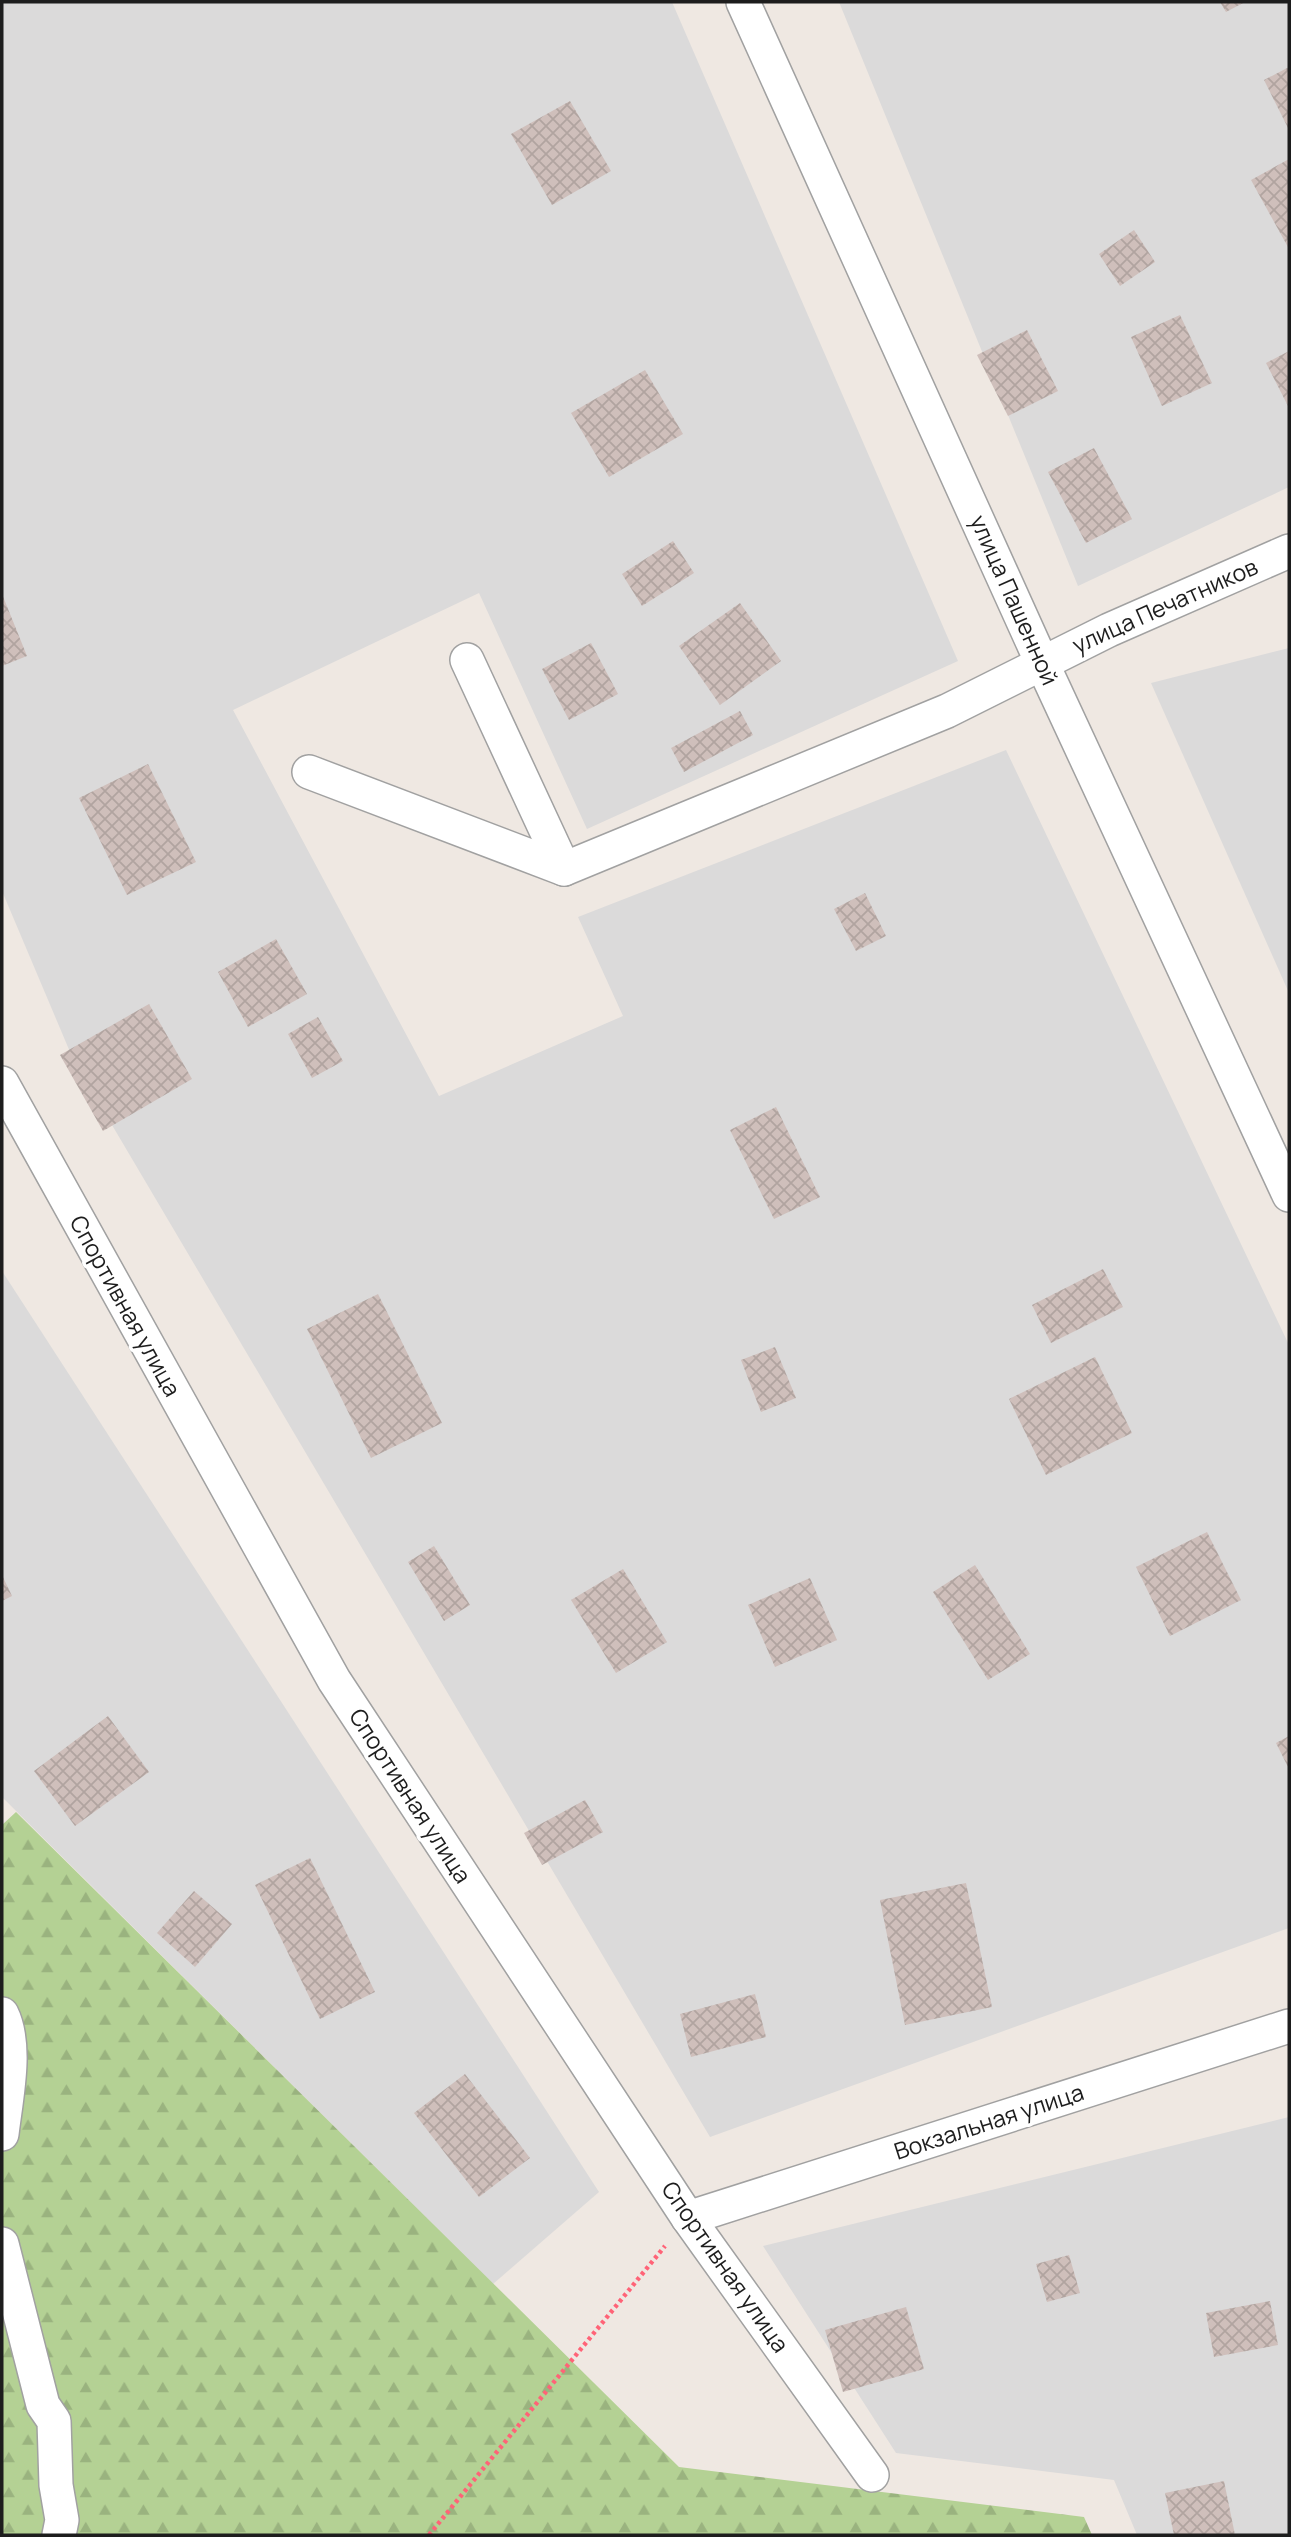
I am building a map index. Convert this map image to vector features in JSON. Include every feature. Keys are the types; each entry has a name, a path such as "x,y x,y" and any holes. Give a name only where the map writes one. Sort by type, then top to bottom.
{"street":[{"name":"улица Пашенной","path":"743,2 1042,663 1289,1195"},
{"name":"улица Печатников","path":"564,869 947,711 1109,630 1289,551"},
{"path":"467,660 564,869"},
{"path":"309,772 564,869"},
{"name":"Спортивная улица","path":"2,1083 334,1680 688,2218 873,2475"},
{"path":"2,2014 7,2024 10,2075 2,2134"},
{"name":"Вокзальная улица","path":"688,2218 1289,2026"},
{"path":"2,2244 43,2405 54,2421 56,2485 62,2520 59,2535"}],"path":[{"path":"429,2535 688,2218"}],"shaded area":[{"path":"2,2 672,2 958,661 587,829 479,593 233,710 439,1096 623,1016 578,917 1006,750 1289,1345 1289,1928 710,2137 73,1059 2,891"},
{"path":"839,2 1289,2 1289,487 1078,586"},
{"path":"1289,648 1289,993 1151,683"},
{"path":"2,1271 599,2192 493,2284 2,1797"},
{"path":"1289,2117 1289,2535 1137,2535 1114,2480 896,2453 763,2246"}],"green space":[{"path":"16,1812 679,2467 1084,2517 1092,2535 2,2535 2,1825"}],"building":[{"path":"1220,2 1245,2 1226,12"},
{"path":"1289,67 1289,130 1264,80"},
{"path":"570,101 611,171 552,205 511,134"},
{"path":"1289,159 1289,249 1251,180"},
{"path":"1134,230 1155,262 1120,286 1099,254"},
{"path":"1180,315 1212,383 1162,406 1131,337"},
{"path":"1027,330 1058,391 1008,416 977,355"},
{"path":"1289,351 1289,408 1266,363"},
{"path":"645,370 683,434 609,477 571,413"},
{"path":"1094,448 1132,519 1086,543 1048,472"},
{"path":"673,541 694,573 642,606 622,574"},
{"path":"2,594 27,656 2,666"},
{"path":"740,603 781,661 720,705 679,646"},
{"path":"591,643 618,694 569,720 542,669"},
{"path":"740,711 753,735 684,772 671,748"},
{"path":"148,764 196,862 127,895 79,798"},
{"path":"865,893 886,936 856,951 834,909"},
{"path":"276,939 307,994 248,1027 218,972"},
{"path":"149,1004 192,1079 103,1131 60,1055"},
{"path":"318,1017 343,1061 312,1078 288,1034"},
{"path":"776,1107 820,1197 774,1219 730,1130"},
{"path":"1103,1269 1123,1307 1051,1343 1032,1305"},
{"path":"378,1294 442,1423 371,1458 307,1329"},
{"path":"775,1347 796,1398 761,1412 741,1360"},
{"path":"1095,1357 1132,1433 1046,1475 1009,1399"},
{"path":"1207,1532 1241,1600 1170,1636 1136,1567"},
{"path":"434,1546 470,1605 444,1621 408,1562"},
{"path":"975,1565 1030,1654 988,1680 933,1592"},
{"path":"623,1569 667,1642 616,1673 571,1600"},
{"path":"2,1575 12,1596 2,1601"},
{"path":"810,1578 837,1640 775,1667 748,1605"},
{"path":"108,1716 149,1772 75,1826 34,1771"},
{"path":"1289,1736 1289,1769 1276,1743"},
{"path":"585,1800 603,1832 542,1865 524,1833"},
{"path":"310,1858 375,1992 320,2019 255,1885"},
{"path":"966,1883 992,2007 905,2025 880,1900"},
{"path":"194,1891 232,1924 195,1967 157,1933"},
{"path":"755,1994 766,2037 691,2057 680,2014"},
{"path":"465,2074 530,2158 479,2197 414,2113"},
{"path":"1069,2255 1080,2293 1047,2302 1036,2264"},
{"path":"1270,2301 1278,2345 1214,2357 1206,2313"},
{"path":"906,2307 924,2369 843,2392 825,2330"},
{"path":"1224,2481 1235,2535 1174,2535 1165,2493"}]}
